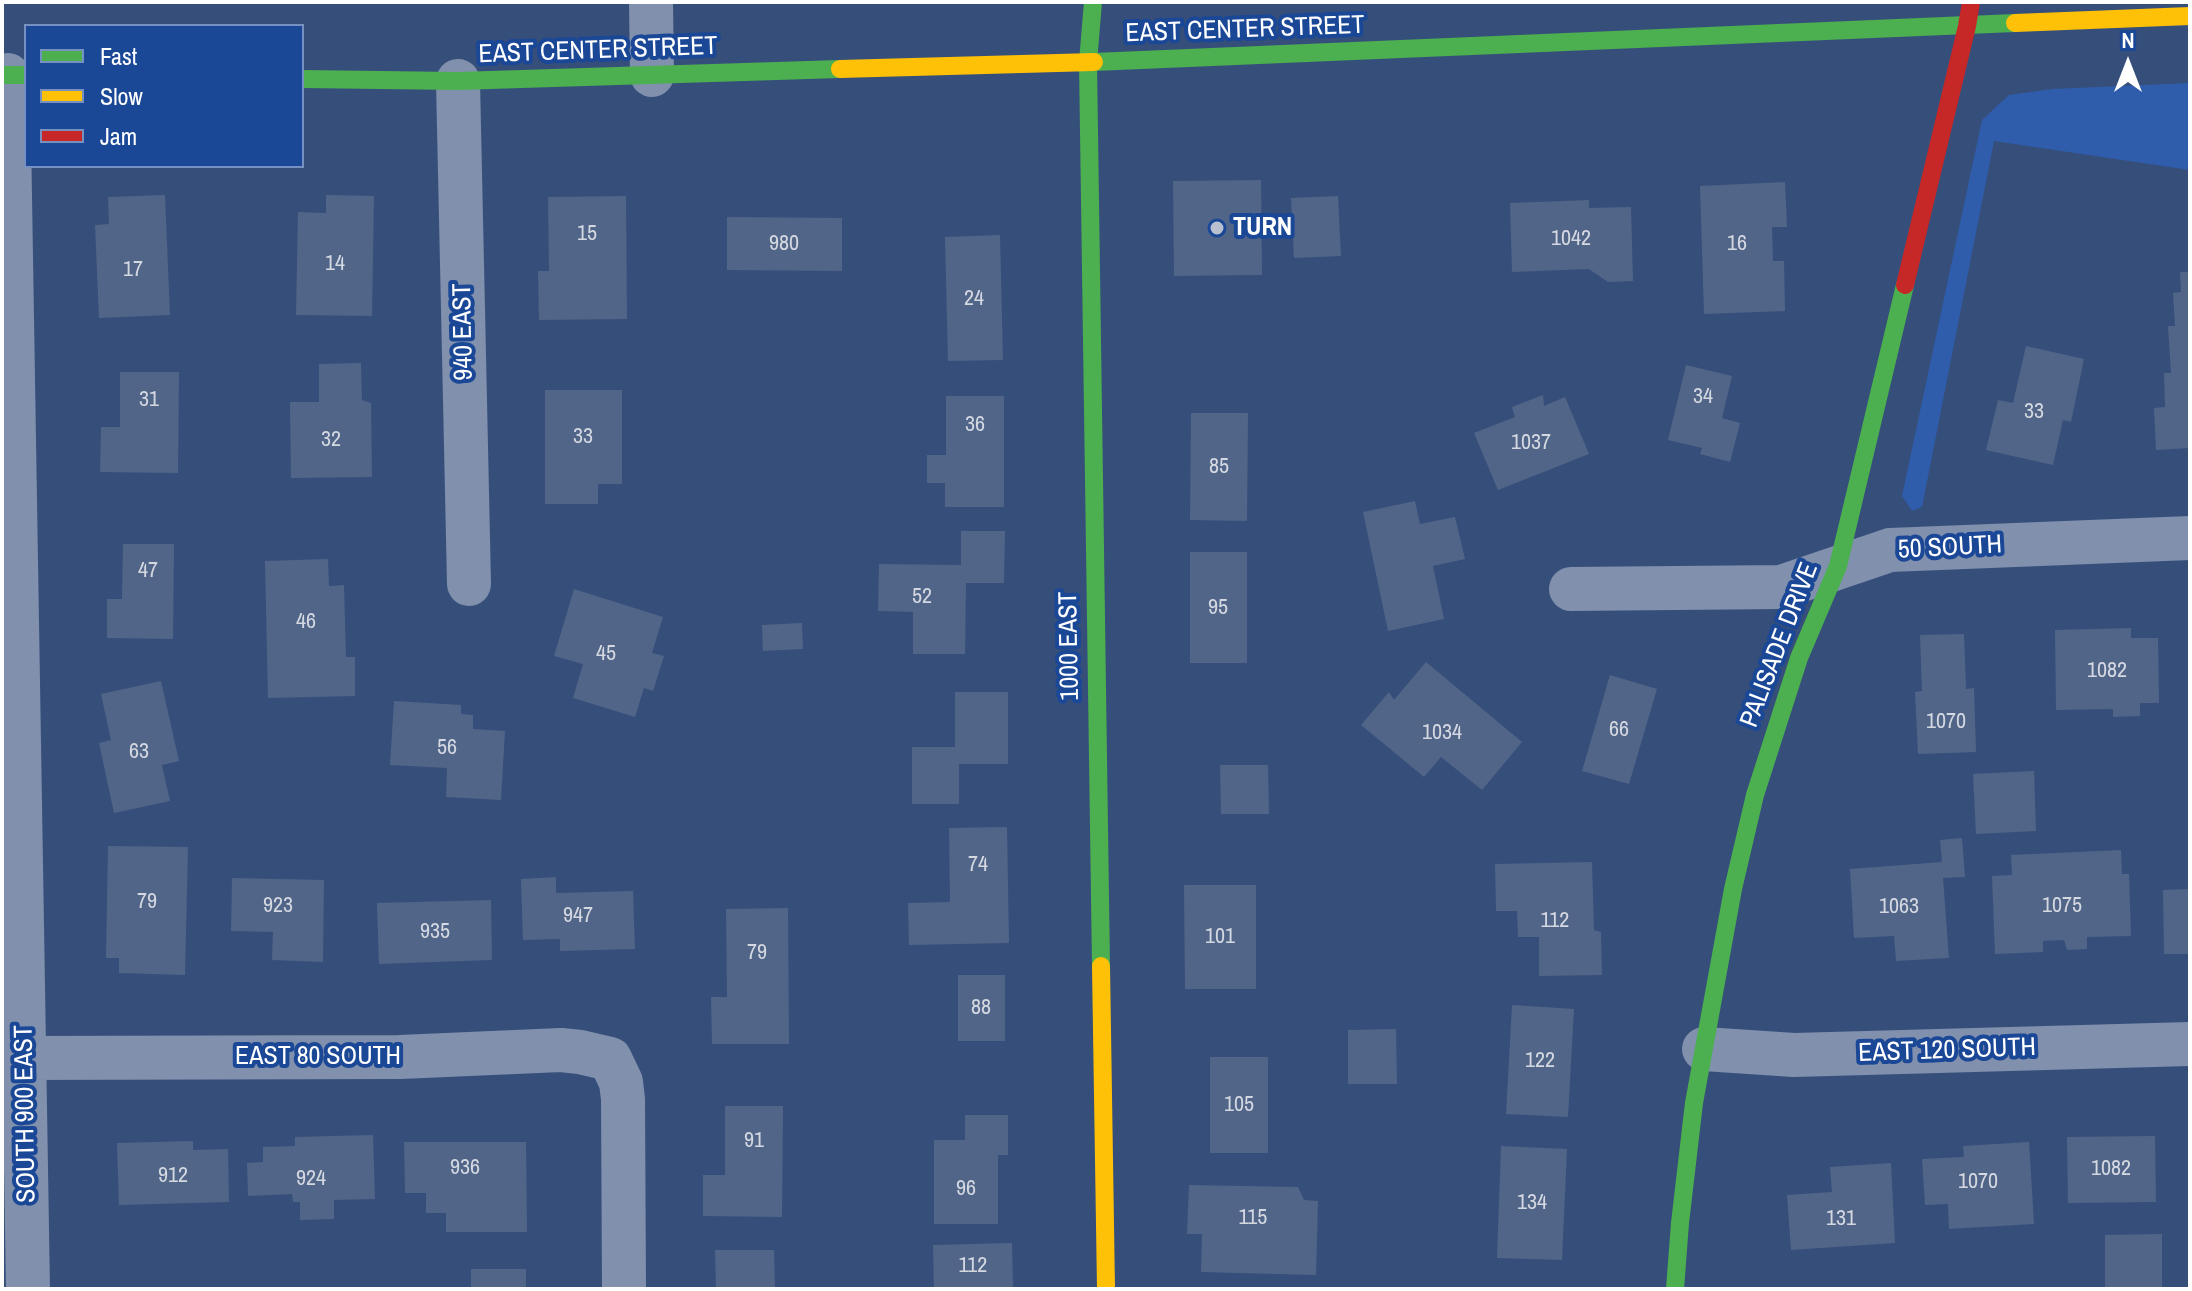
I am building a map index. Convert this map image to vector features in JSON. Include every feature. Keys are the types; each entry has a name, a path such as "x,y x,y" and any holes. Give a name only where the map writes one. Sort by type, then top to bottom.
{"street":[{"path":"651,2 652,75"},
{"name":"1000 EAST","path":"1093,2 1088,62 1106,1289"},
{"name":"PALISADE DRIVE","path":"1675,1289 1688,1151 1733,889 1759,776 1799,658 1838,566 1971,2"},
{"name":"EAST CENTER STREET","path":"304,79 458,81 1088,62 2190,16"},
{"name":"SOUTH 900 EAST","path":"12,75 28,1289"},
{"name":"940 EAST","path":"458,81 469,584"},
{"name":"50 SOUTH","path":"1571,589 1781,587 1890,550 2190,538"},
{"name":"EAST 120 SOUTH","path":"1704,1049 1794,1055 2190,1044"},
{"name":"EAST 80 SOUTH","path":"25,1058 400,1057 561,1050 610,1059 621,1082 623,1099 624,1289"}],"shaded area":[{"path":"2190,83 2190,170 1994,141 1922,507 1912,511 1902,496 1982,120 2009,95 2053,89"}],"building":[{"name":"TURN","path":"1261,180 1262,275 1174,276 1173,181"},
{"path":"1785,182 1787,227 1772,227 1773,261 1784,261 1785,311 1704,314 1700,186"},
{"path":"165,195 170,315 99,318 95,225 109,224 108,197"},
{"path":"326,195 374,196 372,316 296,315 298,212 326,213"},
{"path":"626,196 627,319 539,320 538,271 549,271 548,197"},
{"path":"1338,196 1341,256 1294,258 1291,198"},
{"path":"1589,200 1589,208 1631,207 1633,281 1608,282 1589,269 1512,272 1510,203"},
{"path":"727,217 842,218 842,271 727,270"},
{"path":"1000,235 1003,360 948,361 945,237"},
{"path":"2180,272 2190,272 2190,448 2156,450 2154,408 2165,407 2164,373 2171,373 2168,326 2175,326 2173,293 2181,292"},
{"path":"2026,346 2084,359 2071,422 2063,420 2053,465 1986,450 1998,400 2013,403"},
{"path":"361,363 362,400 371,403 372,477 291,478 290,402 319,402 319,364"},
{"path":"1686,365 1732,376 1722,418 1740,423 1730,462 1700,454 1702,448 1668,440"},
{"path":"120,372 179,372 178,473 100,472 101,427 120,427"},
{"path":"545,390 622,390 622,484 598,484 598,504 545,504"},
{"path":"1543,395 1544,406 1565,397 1589,454 1498,490 1474,433 1515,417 1512,407"},
{"path":"946,396 1004,396 1004,507 945,507 945,483 927,483 927,455 946,455"},
{"path":"1191,413 1248,413 1247,521 1190,520"},
{"path":"1415,501 1420,524 1455,517 1465,559 1433,566 1444,619 1388,631 1363,512"},
{"path":"961,531 1005,531 1004,583 966,583 965,654 913,654 913,612 878,611 879,564 961,565"},
{"path":"123,544 174,544 173,639 107,638 107,599 122,599"},
{"path":"1190,552 1247,552 1247,663 1190,663"},
{"path":"328,559 329,586 344,585 346,657 355,657 355,696 268,698 265,561"},
{"path":"574,589 663,617 652,653 664,656 653,691 644,688 635,717 573,698 583,664 554,656"},
{"path":"802,623 803,649 763,651 762,625"},
{"path":"2131,628 2131,638 2158,638 2159,703 2140,703 2140,716 2113,717 2113,709 2056,710 2055,630"},
{"path":"1964,634 1966,689 1974,688 1976,752 1918,754 1915,692 1922,691 1920,635"},
{"path":"1426,662 1522,742 1482,790 1441,757 1424,777 1361,725 1389,692 1394,700"},
{"path":"1610,675 1657,689 1629,784 1582,771"},
{"path":"161,681 179,761 162,765 170,801 114,813 99,743 111,740 101,694"},
{"path":"955,692 1008,692 1008,764 959,764 959,804 912,804 912,747 955,747"},
{"path":"394,701 461,705 461,714 473,715 473,729 505,731 501,800 446,797 447,768 390,765"},
{"path":"1220,765 1268,765 1269,814 1221,814"},
{"path":"2034,771 2036,831 1976,834 1973,774"},
{"path":"1007,827 1009,943 909,945 908,903 950,902 949,828"},
{"path":"1962,838 1965,877 1943,878 1949,958 1896,961 1894,936 1854,938 1850,869 1942,862 1940,840"},
{"path":"108,846 188,847 185,975 119,973 119,958 106,958"},
{"path":"2121,850 2122,874 2129,874 2131,936 2087,937 2087,949 2067,950 2064,940 2043,941 2043,952 1995,954 1992,876 2012,875 2011,855"},
{"path":"1592,862 1594,930 1601,932 1602,975 1539,976 1539,937 1518,937 1517,911 1496,911 1495,864"},
{"path":"556,877 556,893 633,891 635,949 560,951 560,939 523,940 521,879"},
{"path":"232,878 324,880 323,962 272,960 273,932 231,931"},
{"path":"1184,885 1256,885 1256,989 1185,989"},
{"path":"2190,889 2190,954 2164,954 2163,890"},
{"path":"491,900 492,960 379,964 377,903"},
{"path":"788,908 789,1044 712,1044 711,997 727,997 726,909"},
{"path":"958,975 1005,975 1005,1041 958,1041"},
{"path":"1512,1005 1574,1009 1568,1117 1506,1114"},
{"path":"1396,1029 1397,1084 1348,1084 1348,1030"},
{"path":"1210,1057 1268,1057 1268,1153 1210,1153"},
{"path":"725,1106 783,1106 782,1217 703,1216 703,1175 725,1175"},
{"path":"965,1115 1008,1115 1008,1155 998,1155 998,1224 934,1224 934,1140 965,1140"},
{"path":"373,1135 375,1199 334,1200 334,1219 300,1220 300,1202 293,1202 292,1194 248,1196 247,1163 263,1162 263,1147 295,1146 295,1137"},
{"path":"2155,1136 2156,1202 2068,1203 2067,1137"},
{"path":"193,1141 193,1150 228,1149 229,1202 119,1205 117,1143"},
{"path":"404,1142 526,1142 527,1232 446,1232 446,1213 426,1213 426,1193 405,1193"},
{"path":"2029,1142 2034,1224 1949,1229 1948,1204 1925,1205 1922,1159 1964,1157 1963,1146"},
{"path":"1501,1146 1567,1149 1562,1260 1497,1258"},
{"path":"1891,1163 1895,1243 1791,1250 1787,1195 1832,1192 1830,1167"},
{"path":"1189,1185 1298,1187 1304,1200 1318,1201 1316,1275 1201,1272 1202,1234 1187,1234"},
{"path":"2162,1234 2162,1288 2105,1289 2105,1235"},
{"path":"1012,1243 1013,1288 934,1289 933,1245"},
{"path":"715,1250 774,1250 775,1289 716,1289"},
{"path":"471,1269 526,1269 526,1289 471,1289"}],"traffic: fast":[{"path":"1093,2 1088,62 1101,966"},
{"path":"1094,62 2015,23"},
{"path":"304,79 458,81 840,69"},
{"path":"2,75 24,75"},
{"path":"1675,1289 1694,1103 1733,889 1755,795 1799,658 1838,566 1905,285"}],"traffic: slow":[{"path":"2015,23 2190,16"},
{"path":"840,69 1094,62"},
{"path":"1101,966 1106,1289"}],"traffic: jam":[{"path":"1905,285 1971,2"}],"place":[{"name":"TURN","path":"1217,228"}]}
